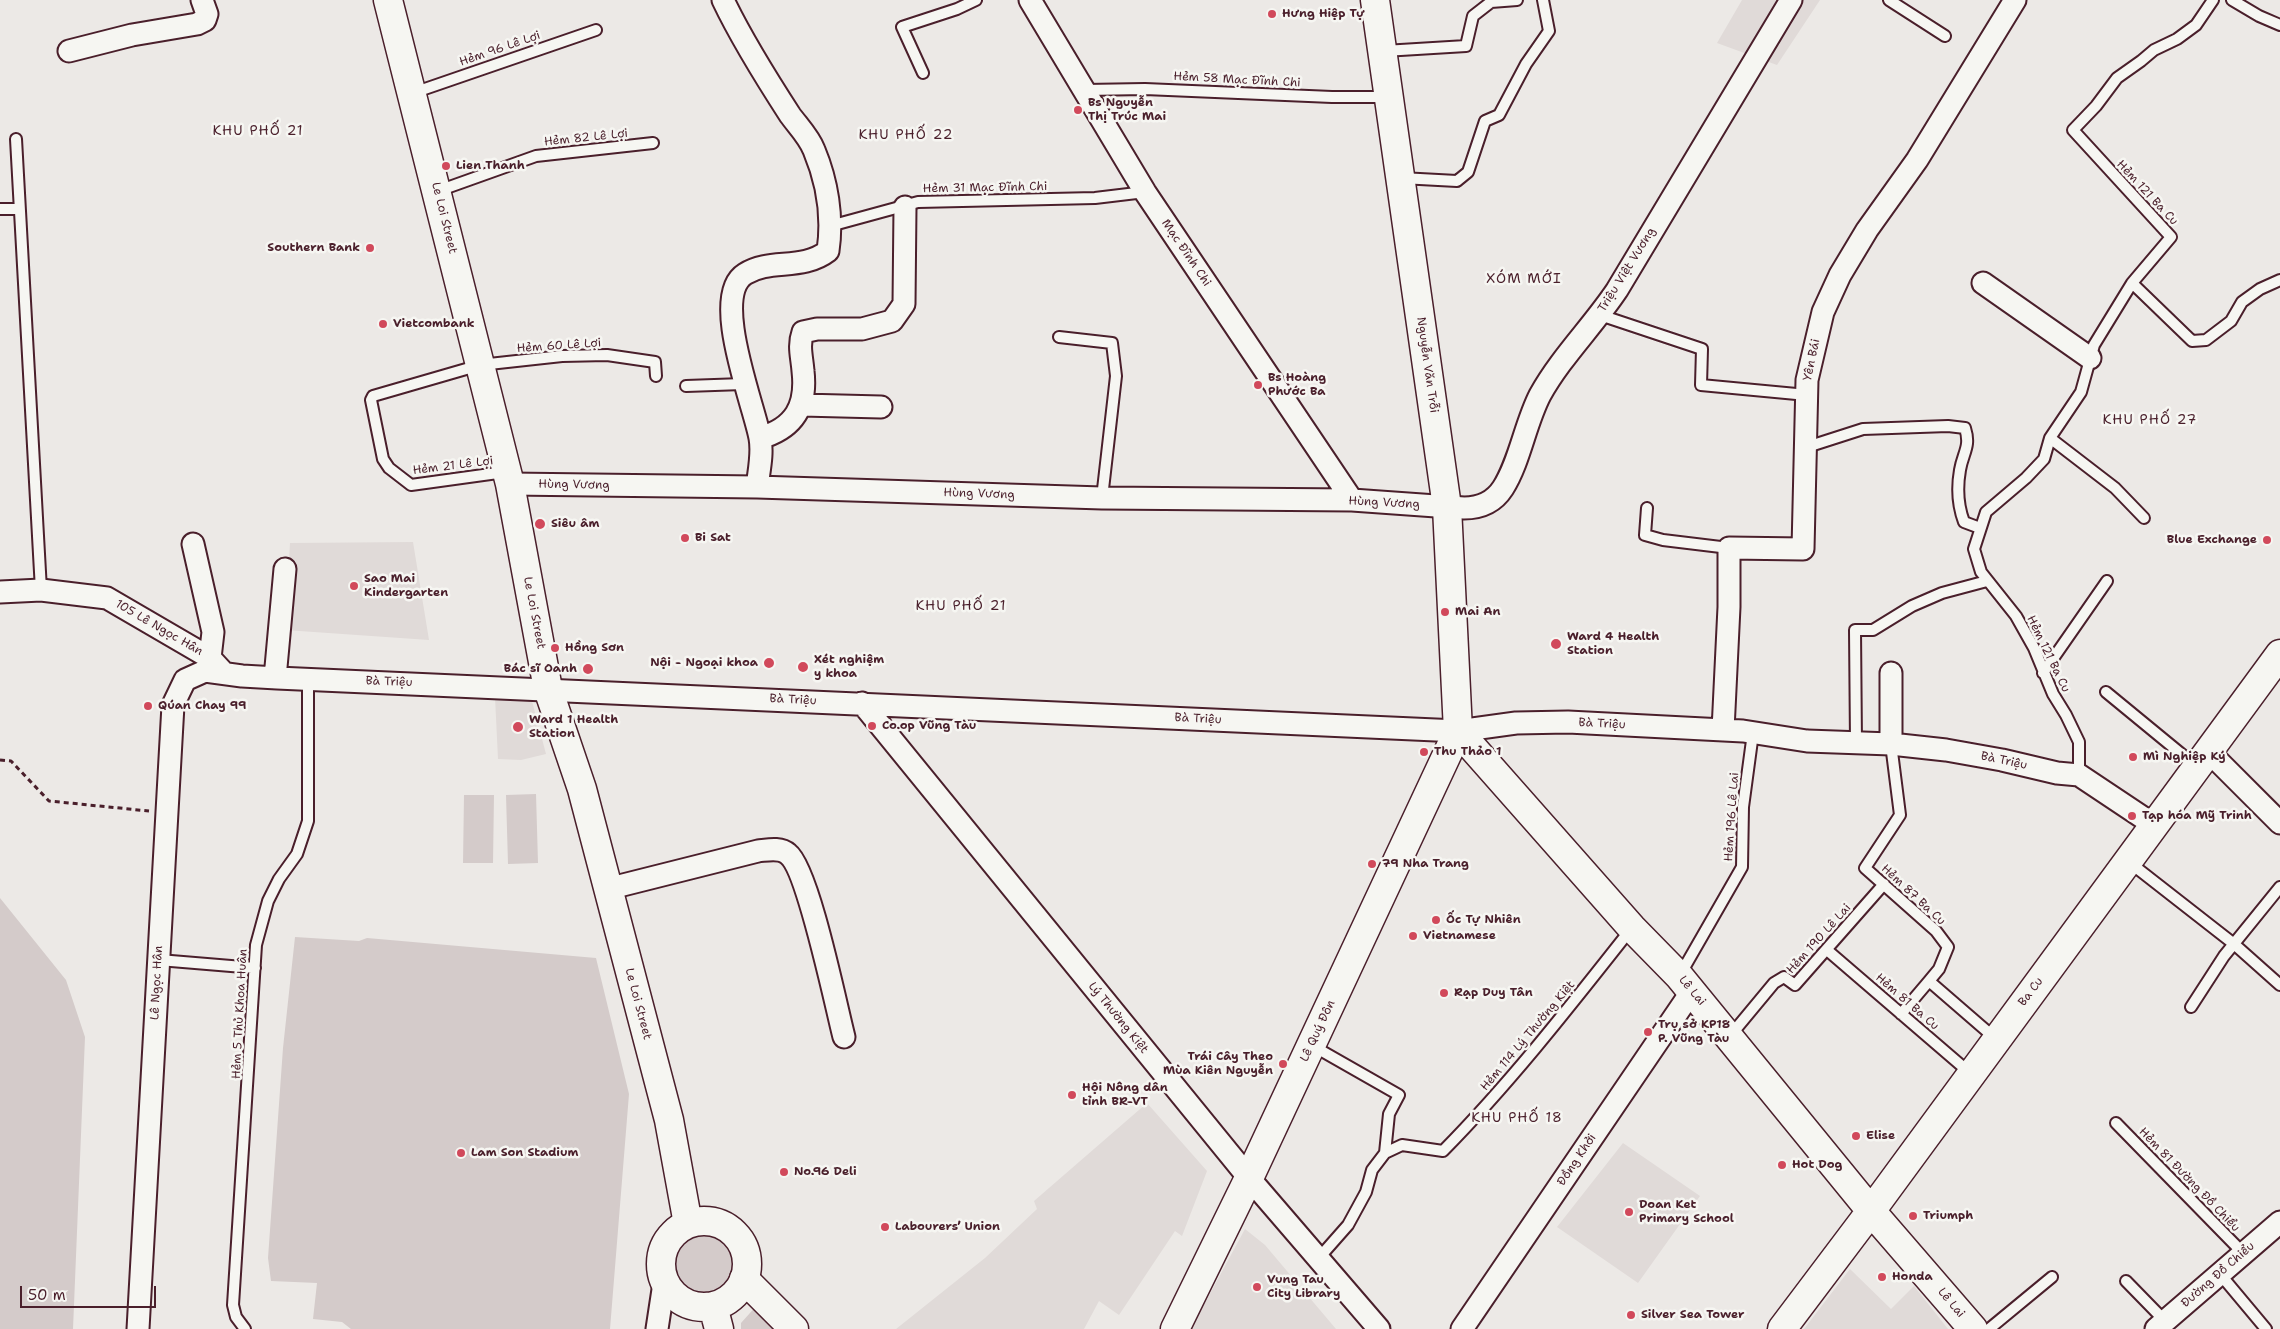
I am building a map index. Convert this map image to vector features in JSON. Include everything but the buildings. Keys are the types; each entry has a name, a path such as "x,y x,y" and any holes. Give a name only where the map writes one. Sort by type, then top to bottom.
{"main road":[{"name":"Le Loi Street","path":"388,0 508,478 548,689 582,789 669,1120 688,1224"},
{"name":"Nguyễn Văn Trỗi","path":"1375,0 1447,506 1458,732"},
{"name":"Ba Cu","path":"1782,1329 1871,1211 2280,654"},
{"name":"Lê Lai","path":"1458,732 1730,1036 1871,1211 1973,1329"},
{"name":"Lê Quý Đôn","path":"1175,1329 1249,1178 1458,732"},
{"path":"702,1221 716,1222 729,1228 739,1238 745,1251 747,1265 744,1279 737,1292 726,1301 716,1318 698,1307 684,1303 673,1294 664,1283 661,1255 667,1242 676,1231 688,1224 702,1221"},
{"path":"744,1279 794,1329"}],"street":[{"path":"69,51 132,34 197,24 205,20 207,14 202,0"},
{"path":"723,0 736,29 790,115 813,147 826,181 830,226 828,250 819,258 810,262 757,269 745,274 736,282 732,299 732,330 743,384 760,438 761,455 757,487"},
{"name":"Mạc Đĩnh Chi","path":"1030,0 1145,192 1352,500"},
{"name":"Triệu Việt Vương","path":"1447,506 1479,508 1491,500 1503,488 1530,415 1542,392 1561,363 1600,315 1791,0"},
{"name":"Yên Bái","path":"1729,548 1803,550 1806,380 1823,312 1840,275 1867,230 1917,160 2015,0"},
{"path":"760,438 774,434 787,425 802,405 803,373 800,342 803,332 817,329 862,329 892,321 904,304 904,208"},
{"path":"1983,283 2090,358"},
{"path":"802,405 881,407"},
{"name":"Hùng Vương","path":"508,478 1102,498 1352,500 1447,506"},
{"path":"193,544 213,632 216,665"},
{"path":"1723,730 1729,607 1729,548"},
{"path":"275,678 286,569"},
{"name":"105 Lê Ngọc Hân","path":"0,592 41,590 107,598 216,665"},
{"name":"Bà Triệu","path":"216,665 242,676 275,678 862,703 1458,732 1516,724 1568,722 1723,730 1807,741 1892,744 1946,750 2002,760 2057,773 2079,775 2154,825"},
{"name":"Lê Ngọc Hân","path":"138,1329 173,705 177,693 185,680 216,665"},
{"path":"1891,673 1892,744"},
{"name":"Lý Thường Kiệt","path":"862,703 1249,1178 1379,1329"},
{"path":"2202,759 2280,823"},
{"path":"607,889 758,851 783,850 790,855 804,881 844,1037"},
{"name":"Đồng Khởi","path":"1462,1329 1685,984"},
{"name":"Đường Đồ Chiểu","path":"2160,1325 2280,1222"},
{"path":"657,1329 664,1283"}],"lane":[{"path":"923,73 902,26 957,9 976,0"},
{"path":"1383,51 1466,46 1473,16 1490,2 1517,0"},
{"path":"1400,178 1457,181 1468,172 1485,121 1499,115 1526,64 1549,31 1543,0"},
{"path":"1889,0 1945,36"},
{"name":"Hẻm 121 Ba Cu","path":"2079,775 2079,742 2043,673 2034,648 2016,616 1986,582 1974,549 1986,512 2026,478 2044,459 2050,438 2081,392 2094,345 2132,283 2171,237 2073,130 2096,106 2117,78 2154,50 2177,39 2196,25 2213,0"},
{"path":"2232,0 2259,16 2280,24"},
{"name":"Hẻm 96 Lê Lợi","path":"412,93 596,30"},
{"name":"Hẻm 58 Mạc Đĩnh Chi","path":"1085,90 1145,89 1332,97 1388,97"},
{"path":"16,139 41,590"},
{"name":"Hẻm 82 Lê Lợi","path":"437,191 536,156 653,143"},
{"name":"Hẻm 31 Mạc Đĩnh Chi","path":"830,226 866,215 904,208 918,202 1095,198 1145,192"},
{"path":"0,209 19,209"},
{"path":"2132,283 2192,340 2206,340 2231,320 2242,302 2260,289 2280,280"},
{"path":"1600,315 1702,349 1701,385 1807,395"},
{"path":"1059,337 1112,343 1116,376 1102,498"},
{"name":"Hẻm 60 Lê Lợi","path":"480,364 562,356 607,355 655,362 656,376"},
{"name":"Hẻm 21 Lê Lợi","path":"480,364 373,396 371,400 383,459 389,468 410,485 508,478"},
{"path":"686,386 743,384"},
{"path":"1806,447 1863,429 1948,426 1966,428 1969,441 1960,471 1959,509 1964,522 1980,528"},
{"path":"2050,438 2115,488 2144,518"},
{"path":"1647,508 1645,535 1664,540 1729,548"},
{"path":"2043,673 2107,581"},
{"path":"1856,743 1855,630 1874,630 1912,606 1942,593 1986,582"},
{"name":"Hẻm 5 Thủ Khoa Huân","path":"245,1329 236,1317 233,1305 256,945 268,901 279,879 298,854 308,821 308,679"},
{"path":"2106,692 2202,759"},
{"name":"Hẻm 196 Lê Lai","path":"1685,984 1742,867 1743,807 1753,733"},
{"name":"Hẻm 87 Ba Cu","path":"1892,744 1900,815 1865,868 1936,932 1948,948 1939,969 1929,981"},
{"path":"2128,862 2234,944 2280,985"},
{"name":"Hẻm 190 Lê Lai","path":"1730,1036 1774,983 1784,977 1796,985 1884,884"},
{"path":"2191,1008 2234,944 2280,887"},
{"name":"Hẻm 114 Lý Thường Kiệt","path":"1385,1153 1402,1145 1443,1151 1469,1125 1565,1013 1632,928"},
{"name":"Hẻm 81 Ba Cu","path":"1827,950 1970,1074"},
{"path":"159,960 255,968"},
{"path":"1901,1014 1929,981 1996,1039"},
{"path":"1312,1045 1399,1095 1389,1114 1385,1153 1372,1170 1366,1192 1348,1225 1318,1259"},
{"name":"Hẻm 81 Đường Đồ Chiểu","path":"2116,1123 2244,1254"},
{"path":"2220,1274 2266,1329"},
{"path":"1989,1329 2052,1278"},
{"path":"2126,1281 2160,1325"}],"path":[{"path":"0,760 11,761 49,801 167,813"}],"shaded area":[{"path":"1742,0 1820,0 1777,65 1717,43"},
{"name":"Sao Mai Kindergarten","path":"413,542 429,640 285,630 290,543"},
{"name":"Ward 1 Health Station","path":"524,696 532,701 546,754 521,760 498,759 495,697"},
{"path":"536,794 538,863 508,864 506,795"},
{"path":"464,795 494,795 493,863 463,863"},
{"path":"0,898 66,980 85,1037 73,1329 0,1329"},
{"name":"Lam Son Stadium","path":"295,937 359,941 367,938 596,958 629,1094 610,1329 351,1329 342,1322 313,1319 317,1283 271,1281 268,1258 283,1048"},
{"path":"1147,1103 1207,1171 1182,1236 1175,1231 1119,1315 1099,1301 1084,1329 896,1329 985,1258 1037,1209 1034,1201"},
{"name":"Doan Ket Primary School","path":"1623,1143 1700,1196 1638,1283 1557,1227"},
{"name":"Vung Tau City Library","path":"1245,1229 1265,1245 1336,1329 1191,1329"},
{"path":"704,1235 721,1240 729,1248 734,1265 729,1282 721,1290 704,1295 687,1290 679,1282 674,1265 679,1248 687,1240"},
{"path":"1850,1269 1891,1309 1914,1286 1948,1329 1804,1329"},
{"path":"758,1304 780,1329 741,1329 741,1323"}],"place":[{"name":"Hưng Hiệp Tự","path":"1272,14"},
{"name":"Bs Nguyễn Thị Trúc Mai","path":"1078,110"},
{"name":"Lien Thanh","path":"446,166"},
{"name":"Southern Bank","path":"370,248"},
{"name":"Vietcombank","path":"383,324"},
{"name":"Bs Hoàng Phước Ba","path":"1258,385"},
{"name":"Siêu âm","path":"540,524"},
{"name":"Bi Sat","path":"685,538"},
{"name":"Blue Exchange","path":"2267,540"},
{"name":"Sao Mai Kindergarten","path":"354,586"},
{"name":"Mai An","path":"1445,612"},
{"name":"Ward 4 Health Station","path":"1556,644"},
{"name":"Hồng Sơn","path":"555,648"},
{"name":"Nội - Ngoại khoa","path":"769,663"},
{"name":"Xét nghiệm y khoa","path":"803,667"},
{"name":"Bác sĩ Oanh","path":"588,669"},
{"name":"Qúan Chay 99","path":"148,706"},
{"name":"Co.op Vũng Tàu","path":"872,726"},
{"name":"Ward 1 Health Station","path":"518,727"},
{"name":"Thu Thảo 1","path":"1424,752"},
{"name":"Mì Nghiệp Ký","path":"2133,757"},
{"name":"Tạp hóa Mỹ Trinh","path":"2132,816"},
{"name":"79 Nha Trang","path":"1372,864"},
{"name":"Ốc Tự Nhiên","path":"1436,920"},
{"name":"Vietnamese","path":"1413,936"},
{"name":"Rạp Duy Tân","path":"1444,993"},
{"name":"Trụ sở KP18 P. Vũng Tàu","path":"1648,1032"},
{"name":"Trái Cây Theo Mùa Kiên Nguyễn","path":"1283,1064"},
{"name":"Hội Nông dân tỉnh BR-VT","path":"1072,1095"},
{"name":"Elise","path":"1856,1136"},
{"name":"Lam Son Stadium","path":"461,1153"},
{"name":"Hot Dog","path":"1782,1165"},
{"name":"No.96 Deli","path":"784,1172"},
{"name":"Doan Ket Primary School","path":"1629,1212"},
{"name":"Triumph","path":"1913,1216"},
{"name":"Labourers’ Union","path":"885,1227"},
{"name":"Honda","path":"1882,1277"},
{"name":"Vung Tau City Library","path":"1257,1287"},
{"name":"Silver Sea Tower","path":"1631,1315"}],"district":[{"name":"KHU PHỐ 21","path":"258,131"},
{"name":"KHU PHỐ 22","path":"906,135"},
{"name":"XÓM MỚI","path":"1524,279"},
{"name":"KHU PHỐ 27","path":"2150,420"},
{"name":"KHU PHỐ 21","path":"961,606"},
{"name":"KHU PHỐ 18","path":"1517,1118"}]}
